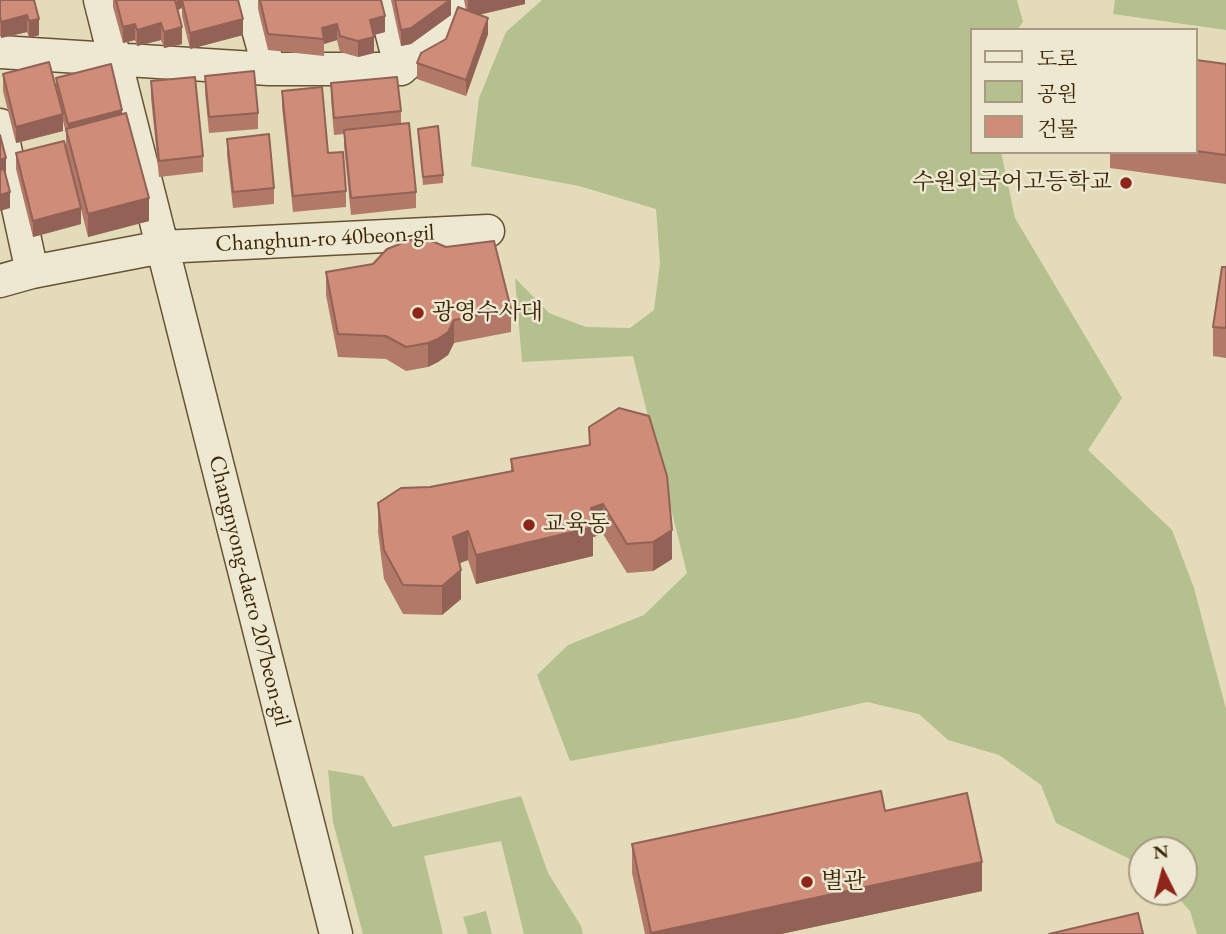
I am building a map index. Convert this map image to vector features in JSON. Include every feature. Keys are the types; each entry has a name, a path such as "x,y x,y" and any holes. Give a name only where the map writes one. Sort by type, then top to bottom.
{"street":[{"path":"100,0 162,247"},
{"path":"250,0 269,69"},
{"path":"383,0 401,69"},
{"path":"0,52 269,69 401,69 458,18 454,0"},
{"path":"0,125 32,272"},
{"name":"Changhun-ro 40beon-gil","path":"0,281 32,272 162,247 488,231"},
{"name":"Changnyong-daero 207beon-gil","path":"162,247 336,934"}],"green space":[{"path":"542,0 1017,0 1023,22 1018,28 970,28 970,154 1001,154 1015,218 1122,398 1088,450 1172,530 1194,588 1226,709 1226,934 1197,934 1190,911 1186,906 1198,906 1198,836 1128,836 1128,858 1056,823 1041,785 999,755 948,740 919,714 867,702 570,761 537,675 568,645 644,615 687,573 633,356 522,362 515,278 549,313 586,327 630,328 654,310 660,263 656,209 579,186 471,166 479,98 506,32"},
{"path":"1115,0 1226,0 1226,30 1113,14"},
{"path":"328,770 363,776 393,827 521,796 548,873 581,926 583,934 524,934 501,841 424,856 443,934 363,934 333,822"},
{"path":"486,911 492,934 468,934 463,917"}],"building":[{"path":"0,0 34,0 39,19 29,21 27,15 1,22"},
{"path":"116,0 175,0 182,27 164,32 161,23 137,30 135,24 123,27"},
{"path":"182,0 238,0 243,19 190,33"},
{"path":"260,0 381,0 385,16 370,20 374,37 358,41 340,36 337,24 322,28 324,39 268,34"},
{"path":"395,0 450,0 411,28 401,30"},
{"path":"458,7 488,18 466,80 417,63 421,53 446,39"},
{"path":"1198,60 1226,64 1226,155 1198,151"},
{"path":"49,62 63,114 16,127 3,74"},
{"path":"111,64 122,110 68,124 56,78"},
{"path":"254,71 258,113 209,117 205,76"},
{"path":"195,77 203,156 159,161 151,81"},
{"path":"397,77 401,111 334,118 331,83"},
{"path":"322,87 328,153 343,152 346,191 293,196 282,91"},
{"path":"126,113 149,198 88,214 66,129"},
{"path":"409,123 416,192 351,198 344,130"},
{"path":"438,126 443,175 423,177 418,129"},
{"path":"269,134 274,188 233,192 227,139"},
{"path":"0,135 6,158 0,160"},
{"path":"64,141 81,208 33,221 16,153"},
{"path":"4,169 10,192 0,195 0,170"},
{"name":"광영수사대","path":"420,236 446,247 494,241 511,309 454,320 448,332 438,339 406,347 386,336 338,334 326,272 373,264 387,249"},
{"path":"1222,267 1226,267 1226,328 1213,327"},
{"name":"교육동","path":"619,408 649,416 667,476 672,530 653,542 627,544 603,504 591,508 593,527 476,555 468,531 453,537 461,570 442,586 403,585 384,550 378,503 401,488 430,487 513,471 511,459 590,445 589,427"},
{"name":"별관","path":"881,791 885,811 967,793 982,862 651,933 632,844"},
{"path":"1138,913 1143,934 1049,934"}],"place":[{"name":"수원외국어고등학교","path":"1126,183"},
{"name":"광영수사대","path":"418,313"},
{"name":"교육동","path":"529,525"},
{"name":"별관","path":"807,882"}]}
